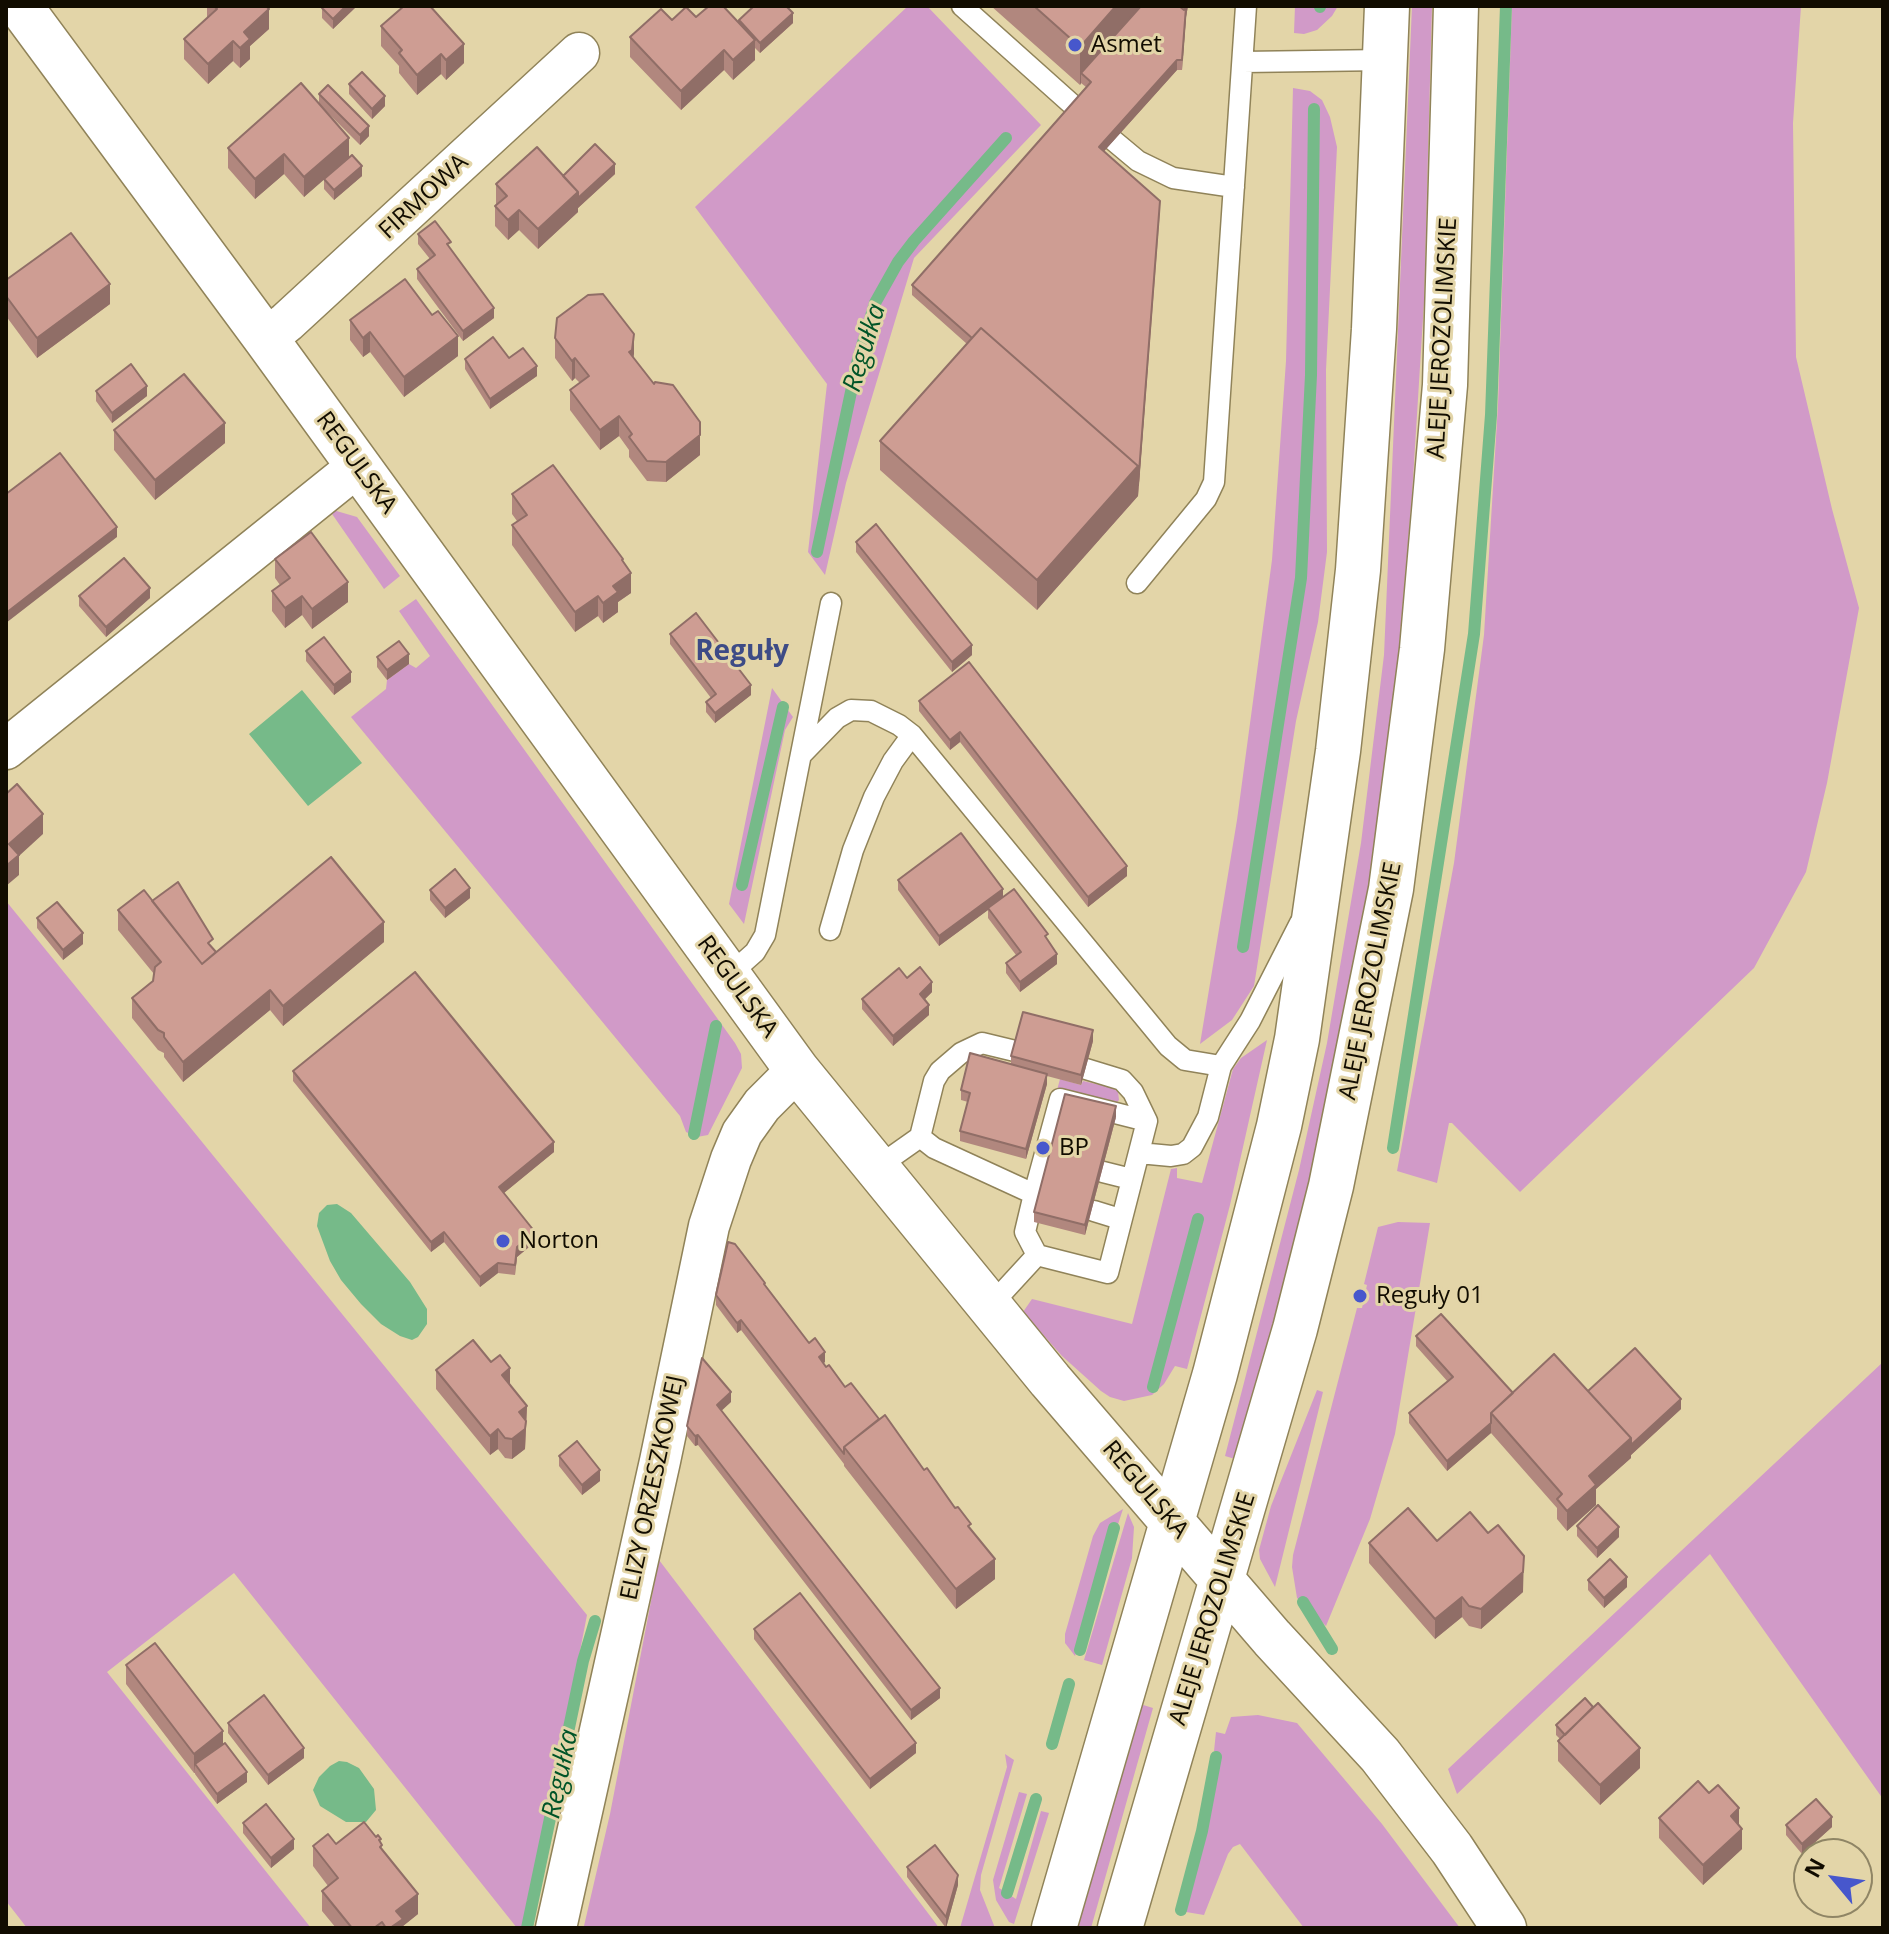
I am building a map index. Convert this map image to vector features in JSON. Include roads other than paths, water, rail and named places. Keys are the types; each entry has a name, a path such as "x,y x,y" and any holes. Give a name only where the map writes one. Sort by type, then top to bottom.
{"main road":[{"name":"REGULSKA","path":"20,6 797,1070 1172,1523 1380,1755 1452,1849 1504,1928"},
{"path":"1054,1928 1215,1374 1279,1126 1297,1039 1338,751 1361,533 1374,329 1387,6"},
{"name":"ALEJE JEROZOLIMSKIE","path":"1126,1924 1176,1729 1295,1329 1331,1186 1391,889 1422,649 1445,385 1456,6"}],"street":[{"name":"FIRMOWA","path":"266,339 579,53"},
{"path":"6,749 358,466"},
{"name":"ELIZY ORZESZKOWEJ","path":"556,1928 709,1226 742,1133 762,1105 797,1070"}],"lane":[{"path":"962,6 1076,108"},
{"path":"1137,583 1206,499 1214,482 1246,6"},
{"path":"1243,62 1385,60"},
{"path":"1114,141 1138,161 1173,178 1234,187"},
{"path":"728,976 755,952 765,935 831,603"},
{"path":"802,754 837,718 851,710 871,711 912,735 1168,1046 1185,1060 1221,1066"},
{"path":"830,930 853,850 874,797 893,761 912,735"},
{"path":"1139,1153 1171,1156 1183,1154 1192,1147 1208,1117 1221,1066 1250,1021 1319,884"},
{"path":"876,1168 920,1137 934,1081 940,1071 977,1044 987,1043 1015,1051"},
{"path":"1086,1069 1122,1080 1133,1092 1147,1121 1108,1273 1037,1255 1025,1232 1047,1158 1060,1099 1147,1121"},
{"path":"920,1137 934,1148 1036,1195"},
{"path":"1103,1172 1131,1179"},
{"path":"1094,1211 1120,1219"},
{"path":"991,1305 1037,1255"}],"waterway":[{"path":"1393,1148 1474,634 1491,415 1506,6"},
{"path":"1243,947 1301,578 1311,375 1314,109"},
{"name":"Regułka","path":"817,552 858,359 875,303 914,241 1006,138"},
{"name":"Regułka","path":"742,885 783,707"},
{"name":"Regułka","path":"694,1134 716,1026"},
{"path":"1153,1387 1198,1219"},
{"path":"1080,1650 1114,1528"},
{"path":"1303,1602 1332,1649"},
{"name":"Regułka","path":"527,1928 583,1661 595,1621"},
{"path":"1052,1744 1069,1684"},
{"path":"1181,1910 1202,1831 1216,1757"},
{"path":"1007,1893 1036,1799"}],"place":[{"name":"Asmet","path":"1075,45"},
{"name":"BP","path":"1043,1148"},
{"name":"Norton","path":"503,1241"},
{"name":"Reguły 01","path":"1360,1296"}],"district":[{"name":"Reguły","path":"742,652"}]}
